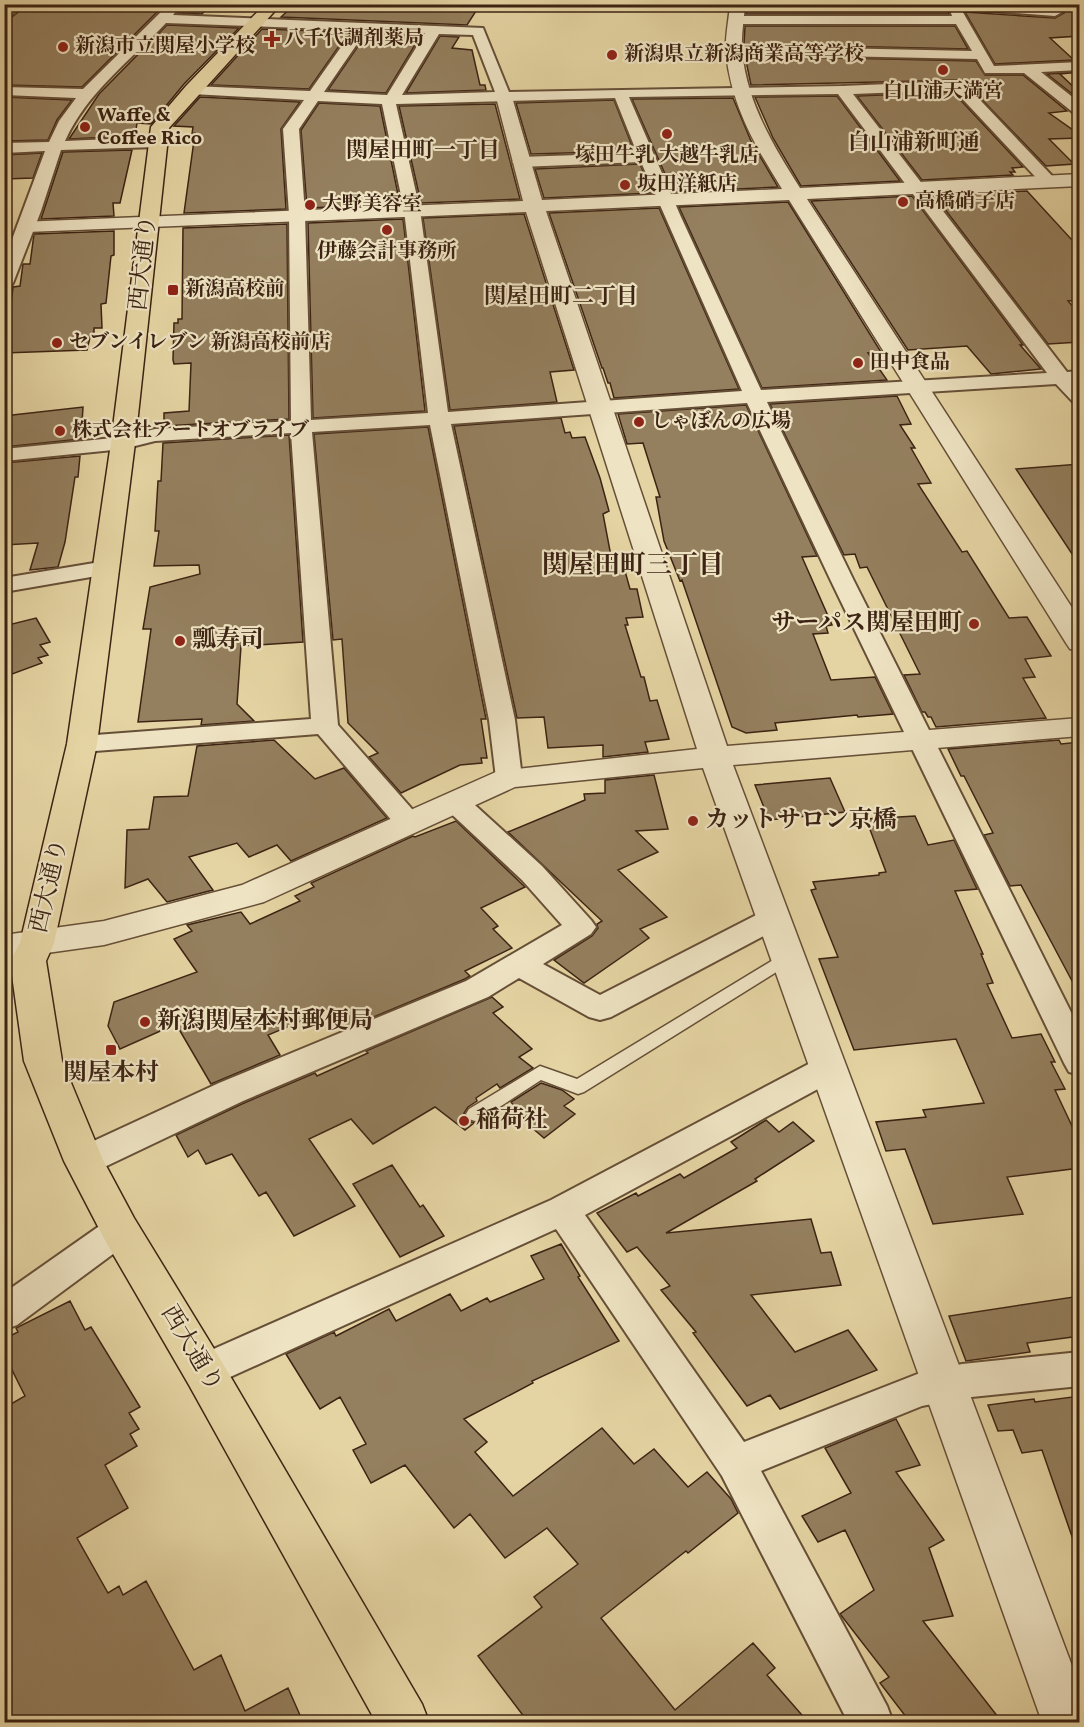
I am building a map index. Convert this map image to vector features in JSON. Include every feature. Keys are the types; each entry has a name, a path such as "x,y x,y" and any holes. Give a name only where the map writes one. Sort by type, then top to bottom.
{"highway":[{"name":"西大通り","path":"265,14 160,127 123,443 82,744 21,945 28,962 43,1061 84,1161 120,1230 204,1371 404,1722"}],"street":[{"path":"4,16 19,4"},
{"path":"4,283 27,226 54,146 68,120 98,82 164,19 176,4"},
{"path":"1055,12 954,5 959,20 990,70 1080,66"},
{"path":"959,20 737,12 734,50 741,92 761,141 1080,643"},
{"path":"164,19 265,14 362,27 478,31 504,97 520,162 715,757 1067,1722"},
{"path":"362,27 291,129 297,214 301,426 326,726 409,823"},
{"path":"434,30 389,104 412,210 439,417 502,720 509,778"},
{"path":"734,50 980,55"},
{"path":"1028,69 1080,111"},
{"path":"192,90 392,100 620,93 842,90 958,85 1063,181 1080,201"},
{"path":"842,90 916,189 1071,378 1080,398"},
{"path":"4,92 88,94"},
{"path":"620,93 665,200 754,396 1080,1063"},
{"path":"4,148 157,142"},
{"path":"520,162 647,157"},
{"path":"27,226 795,195 1063,181"},
{"path":"4,455 123,443 155,435 914,385 1071,378"},
{"path":"4,585 106,568"},
{"path":"82,744 326,726"},
{"path":"21,945 104,933 252,894 509,778 715,757 1080,727"},
{"path":"84,1161 231,1092 477,989 581,927 532,873 455,802"},
{"path":"518,964 600,1009 774,918"},
{"path":"204,1371 563,1210 829,1068"},
{"path":"563,1210 736,1463 872,1722"},
{"path":"4,1314 120,1230"},
{"path":"736,1463 920,1390 945,1385 1080,1370"}],"lane":[{"path":"475,1114 540,1071 578,1087 788,957"}],"building":[{"name":"新潟市立関屋小学校","path":"29,4 165,4 82,87 4,85 4,23"},
{"path":"412,4 478,8 467,25 281,17 294,5"},
{"path":"748,4 946,4 949,14 746,14"},
{"path":"1034,4 1080,6 1080,36 1050,38 1074,60 995,64 965,12 1055,18 1064,13 1060,7"},
{"path":"184,5 209,6 202,14 178,13"},
{"path":"167,25 239,28 184,84 151,124 137,123 135,136 69,139 99,94"},
{"path":"745,26 955,26 968,49 744,44"},
{"path":"262,29 349,32 309,89 211,85"},
{"path":"367,33 421,35 386,93 328,90"},
{"path":"440,36 459,37 452,48 472,50 480,85 485,85 486,90 406,93"},
{"path":"745,56 976,61 985,75 1023,75 1067,111 1049,113 1080,135 1080,138 1049,139 1074,164 1046,166 963,80 751,85"},
{"path":"1080,72 1060,74 1080,93 1080,100 1047,74"},
{"path":"953,92 1023,167 1012,168 1015,172 1010,172 1013,175 922,180 857,96"},
{"path":"837,96 900,181 801,186 773,138 755,97"},
{"path":"4,97 72,100 57,120 48,140 4,141"},
{"path":"200,97 300,102 281,129 286,209 184,213 195,133 192,134 193,127 174,126"},
{"path":"733,98 751,141 778,187 673,192 632,99"},
{"path":"614,100 634,151 531,154 516,103"},
{"path":"319,103 380,106 400,204 307,208 301,130"},
{"path":"495,104 520,199 421,203 399,106"},
{"path":"132,150 120,203 113,203 114,216 41,219 63,152"},
{"path":"42,153 33,178 4,179 4,155"},
{"path":"640,164 652,193 544,198 535,169"},
{"path":"1027,191 1071,239 1080,238 1080,300 1068,301 1080,315 1080,342 1048,344 934,195"},
{"path":"912,196 1023,345 1020,345 1041,369 991,374 967,346 908,350 811,201"},
{"path":"788,202 881,352 868,353 887,380 762,388 679,207"},
{"path":"659,208 739,389 614,398 549,213"},
{"path":"524,214 574,370 550,372 557,402 450,410 423,218"},
{"path":"403,219 425,411 313,418 308,223"},
{"path":"287,224 289,419 164,426 164,413 189,411 191,363 174,364 173,360 174,323 182,319 183,228"},
{"path":"114,231 114,255 111,256 106,303 101,304 102,328 94,328 87,350 4,353 5,315 10,314 13,287 20,286 23,264 30,264 34,234"},
{"path":"897,396 911,424 900,425 915,448 911,448 931,483 918,484 962,552 967,551 1009,618 1027,617 1051,656 1025,659 1035,677 1023,678 1046,718 936,727 931,717 922,712 904,675 920,674 867,567 860,568 855,554 844,555 770,404"},
{"path":"746,405 817,556 802,557 832,625 826,626 828,633 813,634 831,680 875,677 893,714 775,723 777,730 746,733 732,727 682,580 680,581 664,541 656,497 660,497 643,443 627,444 618,414"},
{"path":"83,407 81,439 4,447 4,416"},
{"path":"561,418 565,433 570,432 572,438 585,437 609,511 603,514 614,572 625,571 630,589 637,589 643,617 626,618 628,625 625,625 650,701 657,700 669,739 645,742 648,752 603,757 603,745 548,748 544,717 517,718 454,426"},
{"path":"428,427 486,719 481,719 487,758 481,758 482,763 460,765 401,793 369,757 378,753 348,723 342,639 333,640 314,434"},
{"path":"289,435 303,642 241,646 237,704 254,721 201,725 202,719 138,722 151,629 143,629 150,587 200,574 199,565 154,566 159,531 155,531 163,443"},
{"path":"80,456 78,477 75,477 65,542 58,567 30,570 38,543 4,545 4,463"},
{"path":"1080,464 1080,566 1016,469"},
{"path":"36,618 50,642 40,645 48,655 38,658 42,663 4,677 4,626"},
{"path":"274,740 315,779 344,768 387,818 291,861 277,845 249,857 237,843 189,857 213,890 167,902 148,879 125,888 127,830 149,829 154,797 188,796 197,746"},
{"path":"1059,740 1061,744 1080,742 1080,996 1021,885 1010,886 984,835 993,833 948,749"},
{"path":"654,775 668,829 636,831 658,852 618,870 667,917 640,929 649,938 584,983 554,960 592,936 598,928 597,924 602,921 508,832 585,800 584,794 605,793 605,780"},
{"path":"830,778 845,812 769,820 755,785"},
{"path":"915,816 928,845 954,840 977,889 955,891 983,954 981,954 993,983 987,984 1012,1038 1041,1034 1055,1062 1051,1062 1065,1089 1055,1090 1080,1143 1080,1168 1007,1177 1023,1214 933,1224 905,1149 886,1151 876,1122 926,1117 923,1110 984,1103 956,1039 854,1050 819,959 838,957 811,890 816,889 813,882 879,875 879,873 886,872 866,819"},
{"path":"456,821 525,887 481,908 498,926 493,929 512,948 465,971 470,976 465,979 347,1028 332,1008 268,1035 280,1055 211,1084 176,1024 120,1049 108,1026 114,1002 197,972 174,939 192,931 187,925 241,912 250,924 300,901 295,896 314,887 311,883 413,836"},
{"path":"492,997 503,1007 493,1013 532,1049 519,1057 533,1068 500,1088 497,1084 476,1098 477,1101 464,1113 467,1120 474,1123 465,1130 435,1107 373,1144 351,1119 309,1139 355,1206 294,1236 266,1192 259,1196 232,1154 206,1164 198,1150 188,1157 176,1135 315,1073 317,1076 368,1053 366,1051"},
{"path":"541,1083 562,1090 574,1099 564,1106 575,1114 544,1138 530,1126 511,1102"},
{"path":"766,1120 779,1132 793,1122 814,1141 755,1179 757,1181 666,1233 811,1219 821,1253 831,1252 841,1285 751,1295 795,1352 848,1330 877,1370 780,1409 770,1395 747,1406 693,1333 696,1332 661,1290 670,1286 637,1247 627,1252 597,1213 636,1193 638,1196 680,1174 684,1178 737,1148 731,1142"},
{"path":"392,1165 420,1207 423,1205 444,1236 400,1257 353,1184"},
{"path":"561,1244 580,1276 578,1277 619,1341 532,1381 533,1383 464,1419 487,1442 475,1452 513,1496 602,1428 634,1464 654,1449 688,1487 707,1472 731,1499 738,1513 601,1618 675,1710 753,1643 775,1668 767,1675 808,1722 528,1722 478,1656 542,1607 534,1597 578,1564 547,1528 505,1558 470,1514 454,1528 405,1465 371,1483 353,1450 366,1444 340,1397 320,1409 286,1354 334,1332 336,1336 389,1309 396,1321 450,1294 461,1311 487,1298 490,1302 544,1279 531,1256"},
{"path":"1080,1296 1080,1336 1027,1343 1030,1352 966,1361 949,1316"},
{"path":"70,1301 85,1330 91,1327 140,1407 129,1413 139,1429 130,1434 137,1446 105,1465 128,1508 77,1538 108,1593 119,1586 123,1595 146,1581 194,1670 221,1655 245,1711 288,1688 303,1722 4,1722 4,1408 25,1396 4,1354 4,1339 18,1332 16,1328"},
{"path":"1080,1396 1080,1547 1076,1548 1042,1450 1022,1453 1013,1430 998,1431 988,1405"},
{"path":"896,1419 920,1465 896,1472 944,1540 929,1548 953,1616 923,1621 1002,1722 910,1722 880,1683 889,1677 840,1614 874,1590 845,1530 818,1542 802,1516 851,1493 825,1448"}],"place":[{"name":"八千代調剤薬局","path":"272,39"},
{"name":"新潟市立関屋小学校","path":"63,47"},
{"name":"新潟県立新潟商業高等学校","path":"612,55"},
{"name":"白山浦天満宮","path":"943,70"},
{"name":"Waffe & Coffee Rico","path":"85,127"},
{"name":"塚田牛乳 大越牛乳店","path":"667,134"},
{"name":"坂田洋紙店","path":"625,185"},
{"name":"高橋硝子店","path":"903,202"},
{"name":"大野美容室","path":"310,205"},
{"name":"伊藤会計事務所","path":"387,230"},
{"name":"新潟高校前","path":"173,290"},
{"name":"セブンイレブン 新潟高校前店","path":"57,343"},
{"name":"田中食品","path":"858,363"},
{"name":"しゃぼんの広場","path":"639,422"},
{"name":"株式会社アートオブライブ","path":"60,431"},
{"name":"サーパス関屋田町","path":"974,624"},
{"name":"瓢寿司","path":"180,641"},
{"name":"カットサロン京橋","path":"693,821"},
{"name":"新潟関屋本村郵便局","path":"145,1022"},
{"name":"関屋本村","path":"111,1050"},
{"name":"稲荷社","path":"464,1121"}],"district":[{"name":"白山浦新町通","path":"914,143"},
{"name":"関屋田町一丁目","path":"423,151"},
{"name":"関屋田町二丁目","path":"561,297"},
{"name":"関屋田町三丁目","path":"633,566"}]}
